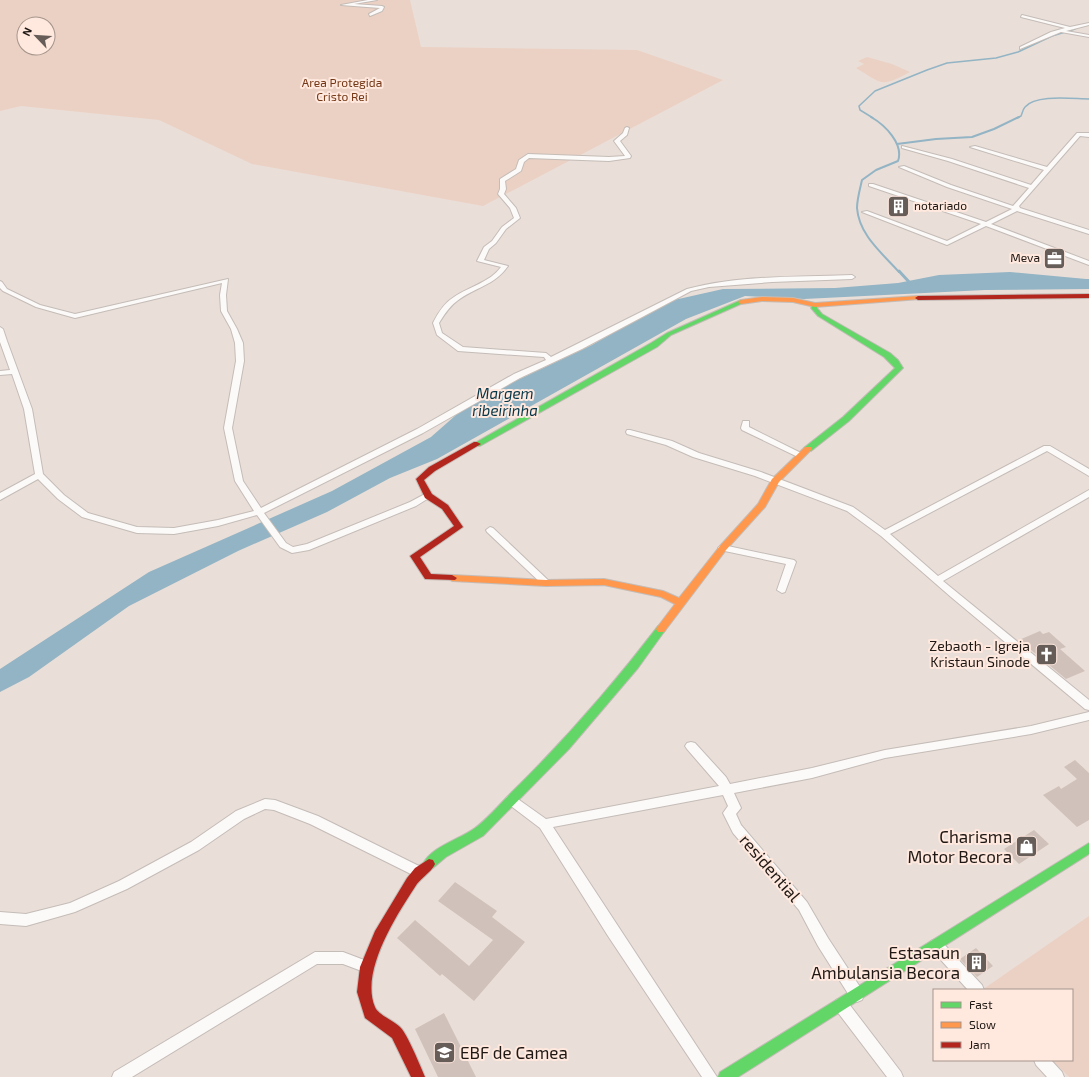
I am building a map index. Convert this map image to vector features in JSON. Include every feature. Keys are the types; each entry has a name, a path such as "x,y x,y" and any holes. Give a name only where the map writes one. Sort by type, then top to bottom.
{"street":[{"path":"370,15 381,10 382,7 343,5 375,0"},
{"path":"1022,16 1068,28"},
{"path":"1021,48 1059,31 1088,24"},
{"path":"1059,31 1089,36"},
{"path":"550,360 546,355 461,349 440,334 436,324 442,311 456,298 489,282 499,275 505,266 480,261 486,248 494,242 504,228 517,218 517,215 508,202 500,194 503,189 502,180 519,170 521,161 528,156 609,159 628,157 623,152 622,146 617,140 624,134 627,128"},
{"path":"1017,209 1016,206 1018,202 1026,196 1047,169 1078,135 1089,135"},
{"path":"904,147 950,160 1032,187"},
{"path":"973,147 1047,169"},
{"path":"902,167 949,186 1089,232"},
{"path":"870,185 986,224 1089,263"},
{"path":"865,212 947,243 1017,209"},
{"path":"0,329 28,409 39,475 61,497 85,515 137,530 174,531 261,515 413,435 517,376 579,348 689,290 709,285 772,280 852,277"},
{"path":"0,283 2,291 38,306 75,316 226,280 223,296 224,311 234,329 239,343 240,362 228,428 239,481 283,545 292,550 309,547 413,504 428,496"},
{"path":"681,603 663,594 604,582 546,583 428,577 415,556 459,527 445,507 428,496 420,478 432,469 654,345 669,334 739,302 762,299 793,300 815,305 909,298 1089,296"},
{"path":"418,1077 397,1033 370,1014 364,992 367,967 380,936 411,882 419,872 442,853 479,832 566,746 634,664 723,548 762,505 775,481 801,455 846,419 899,368 894,360 866,341 820,316 814,308 815,305"},
{"path":"0,373 14,372"},
{"path":"746,423 745,428 801,455"},
{"path":"630,432 669,443 696,455 758,474 850,510 884,534 996,630 1089,706"},
{"path":"884,534 1047,448 1089,473"},
{"path":"0,497 39,475"},
{"path":"937,580 1089,493"},
{"path":"490,530 546,583"},
{"path":"723,548 791,562 782,590"},
{"path":"544,824 812,773 884,754 1031,730 1089,716"},
{"name":"residential","path":"691,746 722,780 727,789 736,808 729,813 737,829 803,906 823,942 857,995"},
{"path":"511,800 544,824 613,932 710,1077"},
{"path":"0,918 26,920 71,908 130,882 195,846 240,815 256,806 265,804 274,805 314,820 419,872"},
{"path":"732,1075 1089,848"},
{"path":"936,945 976,989"},
{"path":"119,1077 315,958 343,958 367,967"},
{"path":"841,1005 896,1077"},
{"path":"1042,1061 1057,1077"}],"green space":[{"name":"Area Protegida Cristo Rei","path":"0,0 410,0 421,47 637,50 723,80 483,206 252,164 159,120 21,106 0,111"},
{"path":"867,57 892,64 910,72 887,82 877,81 856,68 864,64 858,61"},
{"path":"1089,916 1089,1077 1069,1077 1053,1061 1073,1061 1073,989 983,989"}],"water":[{"name":"Margem ribeirinha","path":"1010,272 1089,279 1089,289 985,290 804,299 745,296 686,319 437,459 390,478 327,512 238,551 129,606 29,677 0,692 0,669 149,572 332,491 431,437 456,415 496,390 592,345 640,317 674,300 723,289 835,288 898,283 939,275"}],"building":[{"name":"Zebaoth - Igreja Kristaun Sinode","path":"1040,631 1043,634 1049,632 1066,647 1060,649 1085,671 1066,679 1019,640"},
{"path":"1075,760 1089,773 1089,820 1077,827 1043,795 1059,786 1061,789 1077,779 1064,767"},
{"name":"Charisma Motor Becora","path":"1034,830 1049,844 1019,864 1004,849"},
{"path":"455,882 497,911 492,917 525,942 474,1001 442,974 440,976 397,938 415,920 469,966 493,940 438,901"},
{"name":"Estasaun Ambulansia Becora","path":"976,948 993,966 977,977 960,959"},
{"name":"EBF de Camea","path":"444,1013 476,1077 438,1077 415,1029"}],"waterway":[{"path":"873,118 860,110 859,106 875,91 947,63 996,58 1018,52 1052,36 1075,29"},
{"path":"1019,117 1021,116 1025,107 1037,100 1055,98 1089,99"},
{"path":"871,117 882,125 892,136 896,142 899,155 898,161 876,170 862,180 857,208 862,227 872,243 899,272"},
{"path":"897,144 936,139 972,137 994,129 1019,117"},
{"path":"899,271 910,283"}],"traffic: fast":[{"path":"477,444 654,345 669,334 741,302"},
{"path":"808,449 846,419 899,368 887,355 820,315 814,308 815,305"},
{"path":"429,864 442,853 479,832 565,746 634,665 661,629"},
{"path":"725,1077 1089,848"}],"traffic: slow":[{"path":"741,302 762,299 793,300 815,305 918,298"},
{"path":"661,629 723,548 762,505 775,481 808,449"},
{"path":"452,578 546,583 604,582 663,594 681,603"}],"traffic: jam":[{"path":"918,298 1089,296"},
{"path":"452,578 428,577 415,556 459,527 445,507 428,496 420,479 432,469 477,444"},
{"path":"418,1077 397,1033 370,1013 364,992 367,967 380,935 411,882 419,872 429,864"}],"place":[{"name":"notariado","path":"898,206"},
{"name":"Meva","path":"1055,258"},
{"name":"Zebaoth - Igreja Kristaun Sinode","path":"1046,654"},
{"name":"Charisma Motor Becora","path":"1027,847"},
{"name":"Estasaun Ambulansia Becora","path":"976,963"},
{"name":"EBF de Camea","path":"445,1053"}]}
